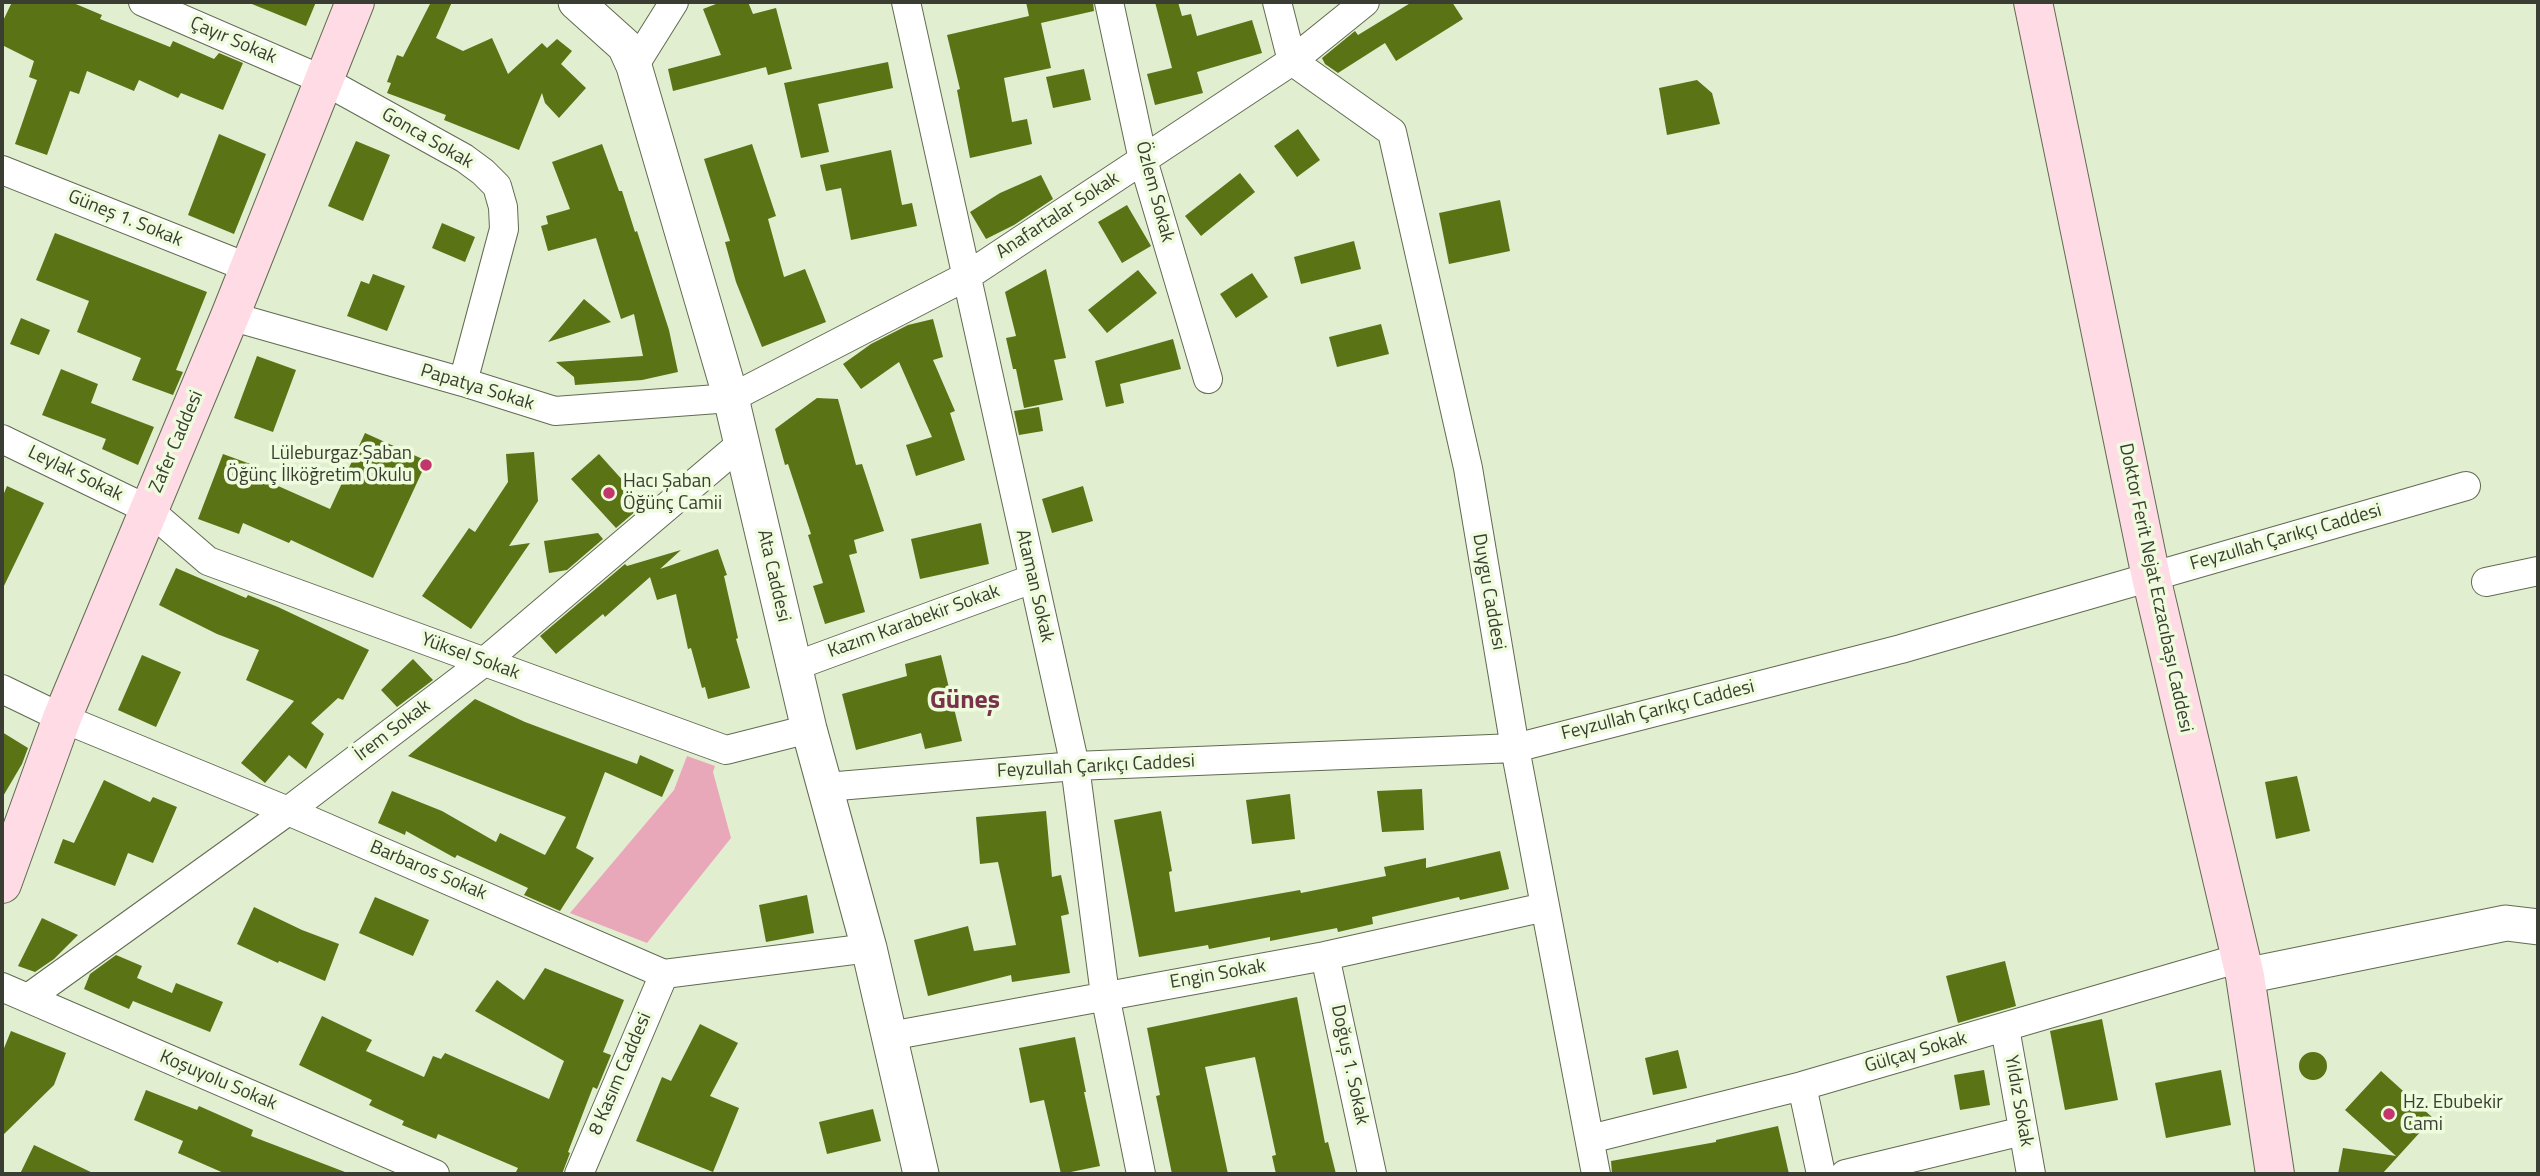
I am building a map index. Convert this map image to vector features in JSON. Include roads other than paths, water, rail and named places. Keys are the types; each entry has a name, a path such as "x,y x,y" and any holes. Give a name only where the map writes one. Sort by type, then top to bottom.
{"main road":[{"name":"Zafer Caddesi","path":"2,884 62,718 230,316 355,2"},
{"name":"Doktor Ferit Nejat Eczacıbaşı Caddesi","path":"2033,2 2151,577 2242,967 2274,1174"}],"street":[{"name":"Çayır Sokak","path":"143,2 323,80"},
{"name":"Ata Caddesi","path":"576,2 625,46 634,66 731,398 809,729 869,948 921,1174"},
{"path":"634,66 674,2"},
{"name":"Ataman Sokak","path":"906,2 1075,766 1105,995 1141,1174"},
{"name":"Özlem Sokak","path":"1109,2 1143,160 1208,379"},
{"path":"1277,2 1292,61"},
{"name":"Anafartalar Sokak","path":"731,398 967,276 1292,61 1364,2"},
{"name":"Duygu Caddesi","path":"1292,61 1392,132 1468,468 1515,748 1596,1174"},
{"name":"Gonca Sokak","path":"323,80 464,158 497,186 503,206 504,229 463,382"},
{"name":"Güneş 1. Sokak","path":"2,170 249,268"},
{"name":"Papatya Sokak","path":"230,316 555,411 731,398"},
{"name":"Leylak Sokak","path":"2,439 149,510"},
{"name":"İrem Sokak","path":"28,998 288,811 484,662 742,443"},
{"name":"Feyzullah Çarıkçı Caddesi","path":"826,787 1075,766 1515,748 1901,649 2466,486"},
{"name":"Yüksel Sokak","path":"149,510 208,561 726,750 809,729"},
{"path":"2486,582 2538,571"},
{"name":"Kazım Karabekir Sokak","path":"795,666 1032,579"},
{"name":"Barbaros Sokak","path":"2,689 62,718 288,811 664,974"},
{"name":"Engin Sokak","path":"890,1036 1325,956 1545,907"},
{"name":"Gülçay Sokak","path":"1591,1139 1802,1086 2005,1028 2242,967 2506,923 2538,927"},
{"path":"664,974 869,948"},
{"name":"Doğuş 1. Sokak","path":"1325,956 1373,1174"},
{"name":"8 Kasım Caddesi","path":"579,1174 664,974"},
{"name":"Koşuyolu Sokak","path":"2,987 435,1174"},
{"name":"Yıldız Sokak","path":"2005,1028 2031,1174"},
{"path":"1802,1086 1821,1174"},
{"path":"1845,1174 2023,1131"}],"place":[{"name":"Lüleburgaz Şaban Öğünç İlköğretim Okulu","path":"426,465"},
{"name":"Hacı Şaban Öğünç Camii","path":"609,493"},
{"name":"Hz. Ebubekir Cami","path":"2389,1114"}],"district":[{"name":"Güneş","path":"965,702"}]}
